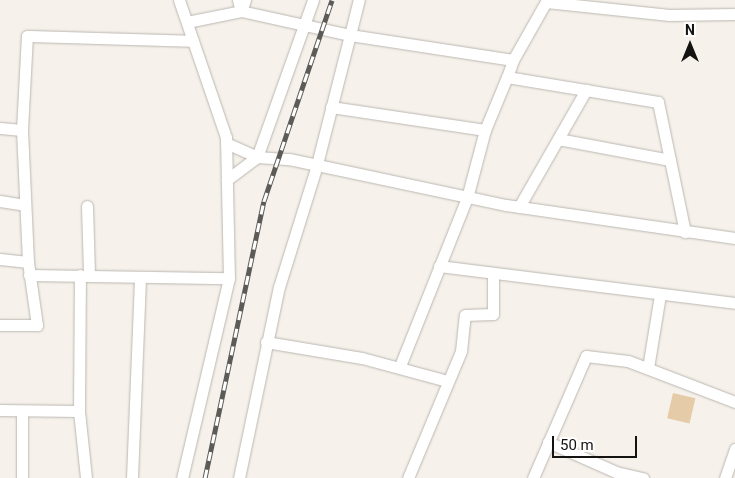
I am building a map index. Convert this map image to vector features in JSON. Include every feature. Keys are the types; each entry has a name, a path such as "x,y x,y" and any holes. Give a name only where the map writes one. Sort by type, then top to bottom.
{"street":[{"path":"179,0 226,143 229,278 182,478"},
{"path":"227,180 257,157 313,0"},
{"path":"239,478 266,342 316,168 359,0"},
{"path":"400,366 467,198 486,130 507,77 514,60 546,1 669,15 735,14"},
{"path":"186,22 241,4 350,35 514,60"},
{"path":"0,325 37,325 28,262 22,130 27,36 193,41"},
{"path":"507,77 658,102 685,232"},
{"path":"519,207 586,90"},
{"path":"331,107 486,130"},
{"path":"0,128 22,130"},
{"path":"558,139 670,160"},
{"path":"226,143 257,157 289,159 316,168 467,198 735,238"},
{"path":"0,201 25,205"},
{"path":"86,478 79,411 88,206"},
{"path":"0,259 28,262"},
{"path":"439,266 735,304"},
{"path":"29,274 229,278"},
{"path":"408,478 461,351 465,315 493,314 493,274"},
{"path":"132,478 140,277"},
{"path":"648,368 660,295"},
{"path":"266,342 400,366 447,381"},
{"path":"533,478 586,356 604,355 648,368 735,402"},
{"path":"0,410 79,411"},
{"path":"22,410 22,478"},
{"path":"548,442 615,475 643,478"},
{"path":"725,478 735,449"}],"building":[{"path":"673,393 695,398 690,424 667,418"}],"railway":[{"path":"205,478 264,201 332,0"}]}
